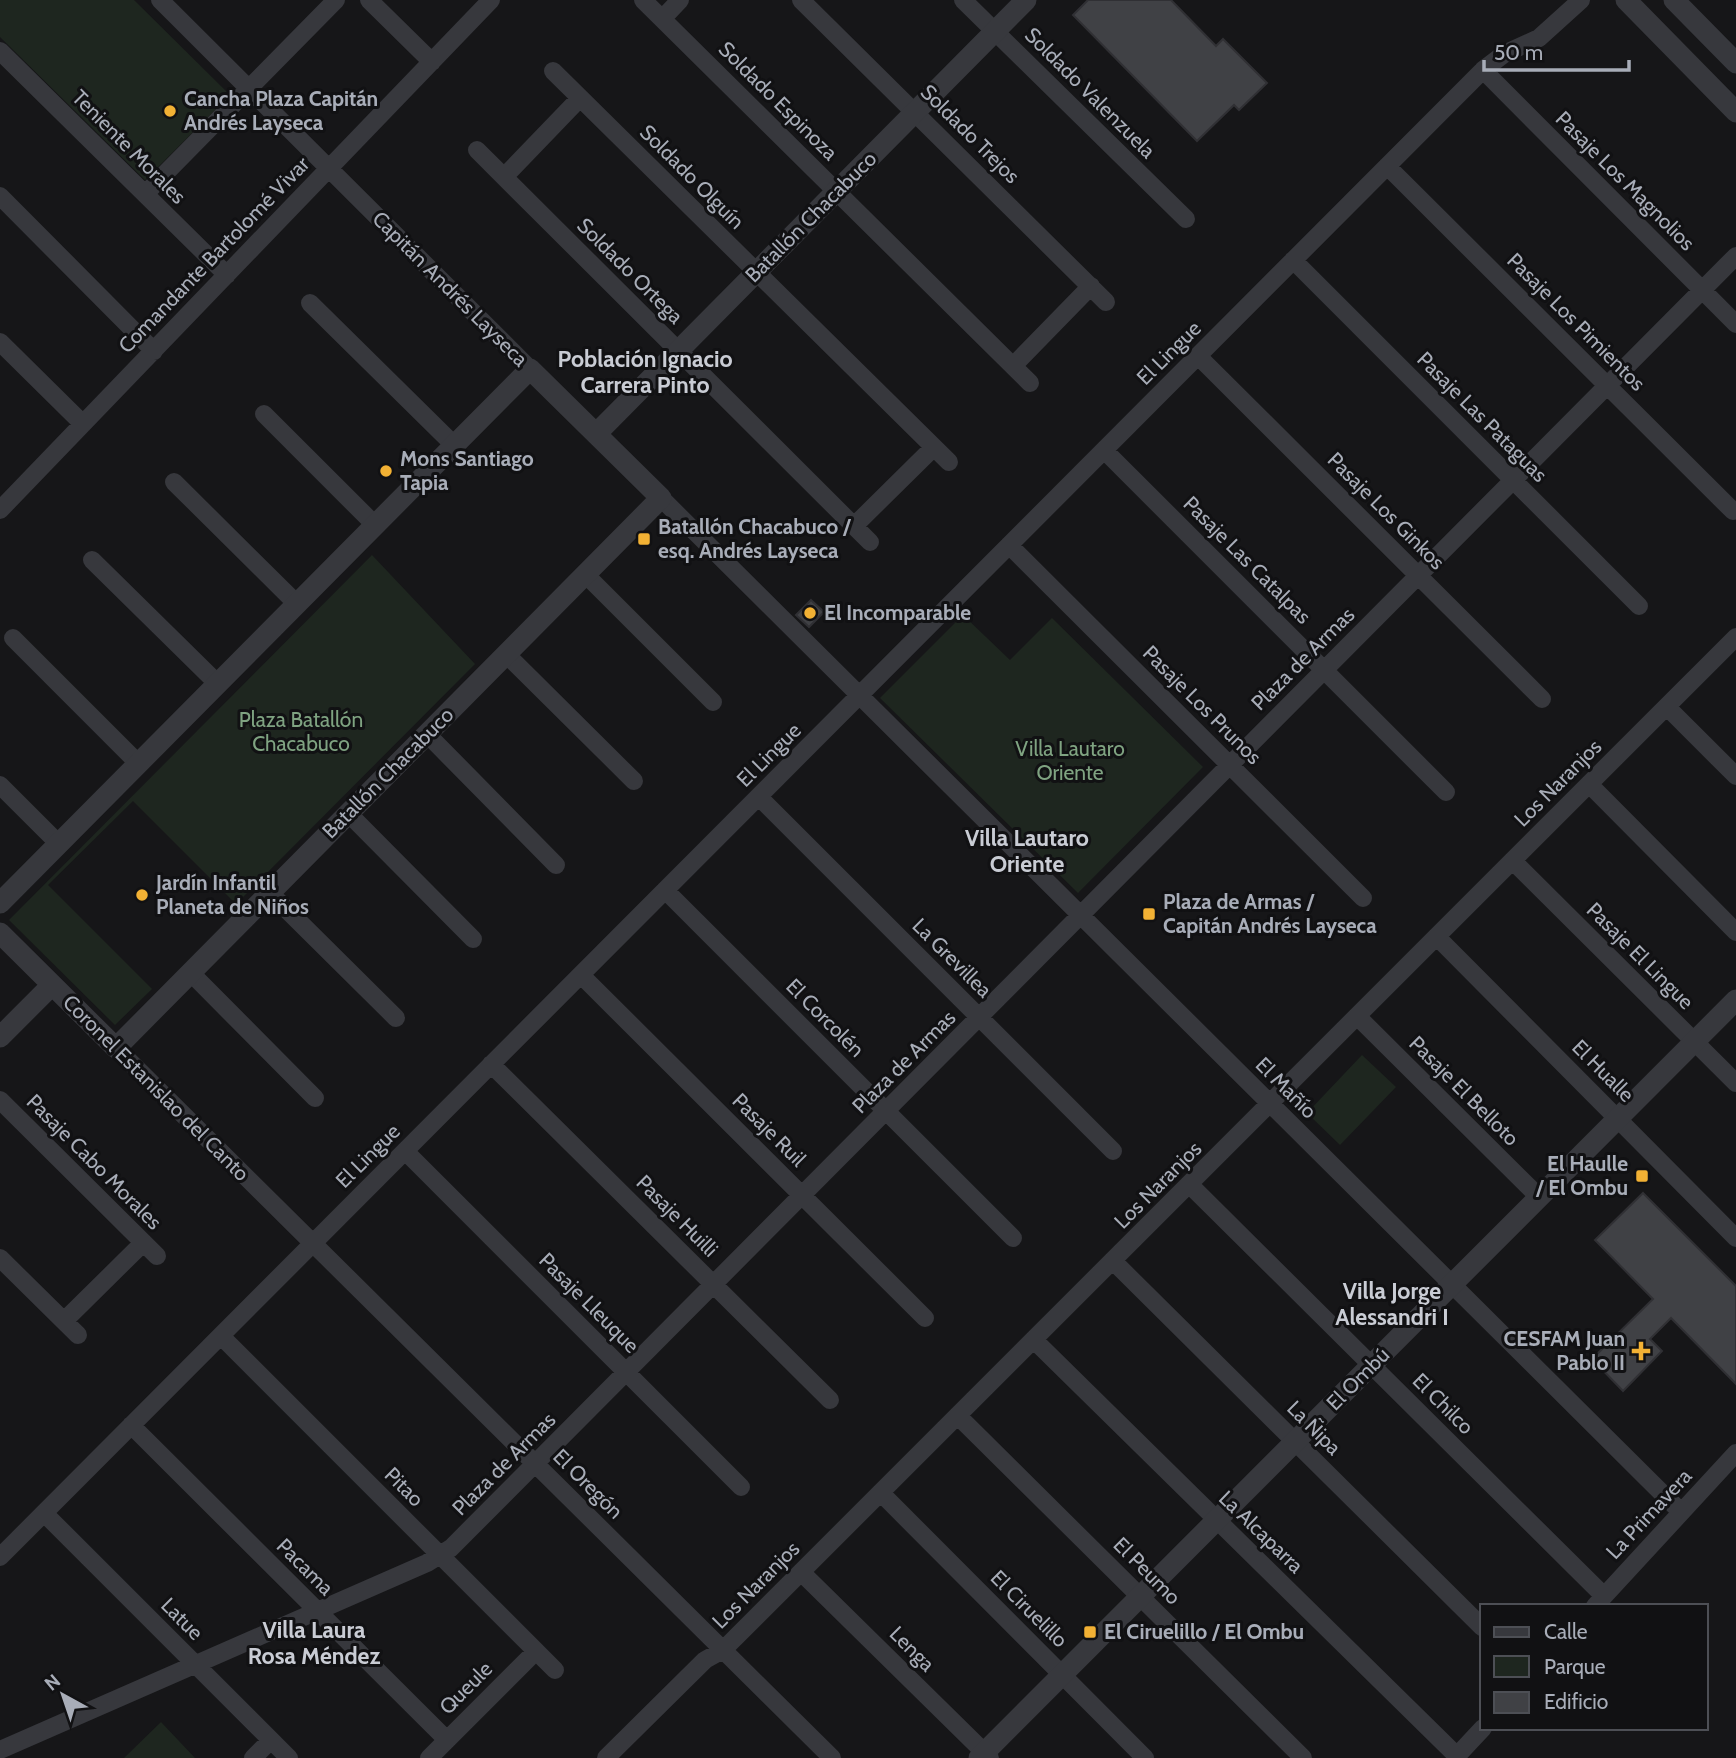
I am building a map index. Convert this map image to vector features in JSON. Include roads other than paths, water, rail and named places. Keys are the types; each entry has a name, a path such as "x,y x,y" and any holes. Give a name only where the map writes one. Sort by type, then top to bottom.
{"street":[{"name":"Capitán Andrés Layseca","path":"160,0 860,696"},
{"path":"145,194 336,0"},
{"path":"369,0 432,62"},
{"name":"Comandante Bartolomé Vivar","path":"4,498 83,424 491,0"},
{"name":"Soldado Espinoza","path":"643,0 1030,383"},
{"path":"662,19 680,0"},
{"name":"Soldado Trejos","path":"801,0 1106,302"},
{"name":"Soldado Valenzuela","path":"963,0 1186,219"},
{"name":"Batallón Chacabuco","path":"596,434 1026,0"},
{"name":"El Lingue","path":"0,1557 1483,70 1504,54 1539,38 1581,0"},
{"path":"1626,0 1736,112"},
{"path":"1674,0 1736,63"},
{"name":"Teniente Morales","path":"0,51 227,275"},
{"name":"Pasaje Los Magnolios","path":"1483,70 1736,324"},
{"name":"Soldado Olguín","path":"553,71 949,462"},
{"path":"504,177 580,98"},
{"name":"Soldado Ortega","path":"477,150 870,542"},
{"name":"Pasaje Los Pimientos","path":"1387,166 1733,511"},
{"path":"0,196 154,351"},
{"name":"Plaza de Armas","path":"0,1750 440,1555 459,1540 1736,256"},
{"name":"Pasaje Las Pataguas","path":"1293,260 1639,606"},
{"path":"1013,366 1091,286"},
{"path":"310,303 454,445"},
{"path":"0,342 83,424"},
{"name":"Pasaje Los Ginkos","path":"1198,356 1542,698"},
{"path":"0,903 530,369"},
{"path":"264,414 375,525"},
{"path":"854,526 934,447"},
{"name":"Pasaje Las Catalpas","path":"1104,450 1447,792"},
{"path":"174,482 297,604"},
{"name":"Batallón Chacabuco","path":"116,1048 661,498"},
{"name":"Pasaje Los Prunos","path":"1009,545 1363,898"},
{"path":"92,560 218,684"},
{"path":"585,574 713,702"},
{"name":"Los Naranjos","path":"618,1754 705,1660 723,1650 1736,637"},
{"path":"13,638 139,764"},
{"path":"506,654 634,781"},
{"name":"El Mañío","path":"860,696 1681,1512"},
{"path":"1667,707 1736,776"},
{"path":"427,734 556,865"},
{"path":"1589,784 1736,932"},
{"path":"0,785 59,844"},
{"name":"La Grevillea","path":"759,797 1113,1151"},
{"path":"348,813 473,939"},
{"name":"Pasaje El Lingue","path":"1513,861 1736,1083"},
{"name":"El Corcolén","path":"665,890 1013,1238"},
{"path":"270,892 396,1018"},
{"name":"Coronel Estanislao del Canto","path":"0,933 313,1243"},
{"name":"El Hualle","path":"1437,937 1736,1238"},
{"path":"190,972 315,1098"},
{"name":"Pasaje Ruil","path":"581,975 925,1318"},
{"path":"0,1037 52,985"},
{"name":"El Ombú","path":"985,1756 1062,1675 1736,1000"},
{"name":"Pasaje El Belloto","path":"1358,1017 1539,1197"},
{"name":"Pasaje Huilli","path":"492,1064 830,1400"},
{"name":"Pasaje Cabo Morales","path":"0,1100 157,1256"},
{"name":"Pasaje Lleuque","path":"405,1151 741,1487"},
{"name":"El Chilco","path":"1190,1185 1371,1365 1600,1601"},
{"path":"64,1321 143,1242"},
{"name":"El Oregón","path":"313,1243 832,1758"},
{"path":"0,1258 78,1335"},
{"name":"La Ñipa","path":"1113,1261 1480,1626"},
{"name":"Pitao","path":"220,1336 555,1670"},
{"name":"La Alcaparra","path":"1034,1340 1456,1757"},
{"name":"El Peumo","path":"958,1416 1303,1758"},
{"name":"Pacama","path":"131,1425 447,1740"},
{"name":"La Primavera","path":"1600,1601 1736,1453"},
{"name":"El Ciruelillo","path":"881,1493 1145,1758"},
{"name":"Latue","path":"44,1513 289,1758"},
{"name":"Lenga","path":"801,1572 985,1756"},
{"name":"Queule","path":"429,1758 536,1651"},
{"path":"1456,1757 1481,1730"},
{"path":"253,1758 271,1740"}],"place":[{"name":"Cancha Plaza Capitán Andrés Layseca","path":"170,111"},
{"name":"Mons Santiago Tapia","path":"386,471"},
{"name":"Batallón Chacabuco / esq. Andrés Layseca","path":"644,539"},
{"name":"El Incomparable","path":"810,613"},
{"name":"Jardín Infantil Planeta de Niños","path":"142,895"},
{"name":"Plaza de Armas / Capitán Andrés Layseca","path":"1149,914"},
{"name":"El Haulle / El Ombu","path":"1642,1176"},
{"name":"CESFAM Juan Pablo II","path":"1641,1351"},
{"name":"El Ciruelillo / El Ombu","path":"1090,1632"}],"district":[{"name":"Población Ignacio Carrera Pinto","path":"645,372"},
{"name":"Villa Lautaro Oriente","path":"1027,851"},
{"name":"Villa Jorge Alessandri I","path":"1392,1304"},
{"name":"Villa Laura Rosa Méndez","path":"314,1643"}],"park label":[{"name":"Plaza Batallón Chacabuco","path":"301,732"}]}
